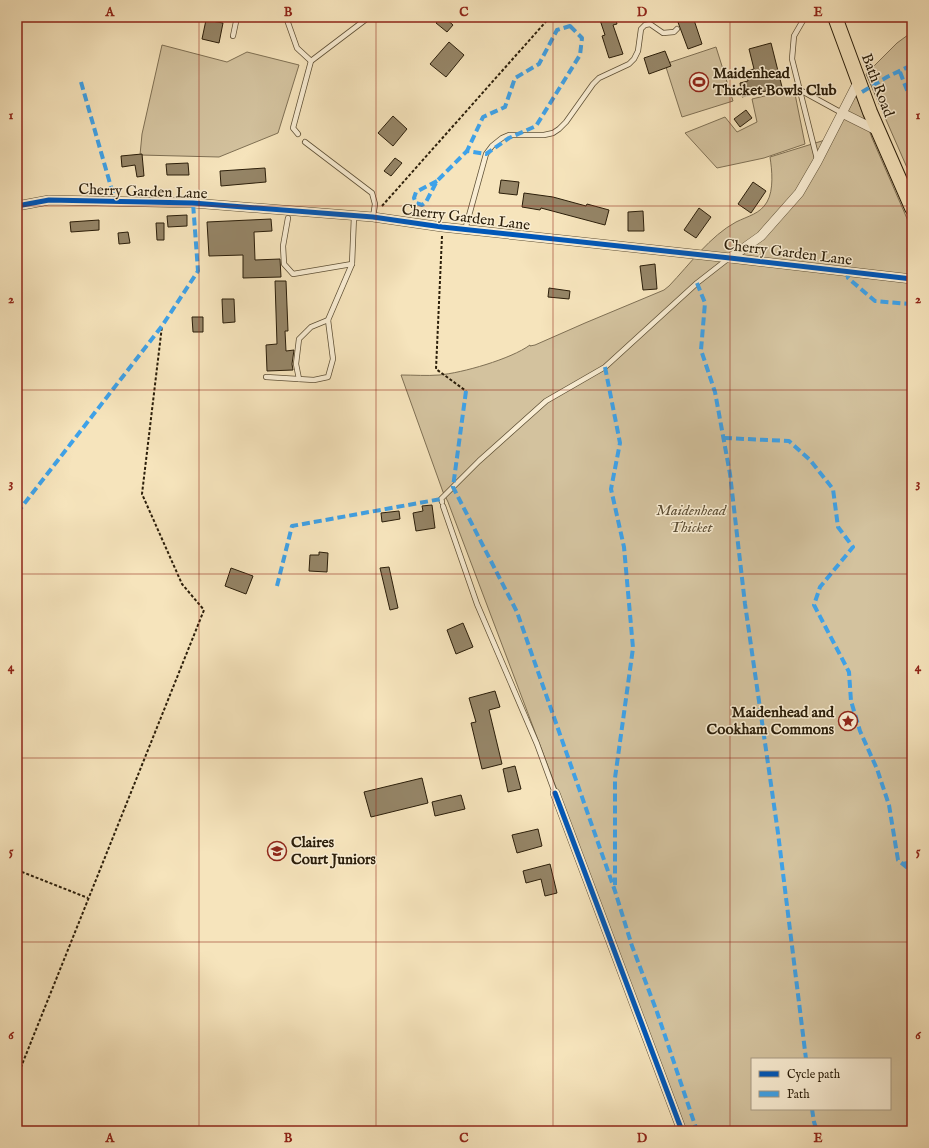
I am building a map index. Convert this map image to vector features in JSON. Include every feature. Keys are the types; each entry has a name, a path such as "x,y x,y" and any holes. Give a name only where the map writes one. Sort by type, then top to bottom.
{"main road":[{"name":"Bath Road","path":"835,17 858,82 912,208"}],"street":[{"name":"Cherry Garden Lane","path":"730,258 761,236 799,193 817,162 858,82"},
{"path":"842,113 878,131"},
{"name":"Cherry Garden Lane","path":"17,206 49,200 193,203 373,217 465,230 912,279"},
{"path":"555,793 682,1131"}],"lane":[{"path":"233,36 237,17"},
{"path":"286,17 297,48 310,61"},
{"path":"298,134 293,128 310,61 369,17"},
{"path":"805,17 794,36 792,59 817,162"},
{"path":"465,230 486,154 496,142 509,135 536,136 553,133 566,122 592,84 599,78 629,64 634,59 638,51 641,29 643,26 650,24 663,33 674,32 678,29"},
{"path":"800,90 842,113"},
{"path":"305,142 372,193 375,204 373,217"},
{"path":"266,377 314,380 328,376 333,359 328,320 352,264 354,216"},
{"path":"288,218 284,246 284,264 293,274 352,264"},
{"path":"555,793 537,744 477,604 441,499 474,466 546,401 605,366 698,282 730,258"},
{"path":"299,379 296,364 299,339 311,327 328,320"}],"path":[{"path":"373,217 550,17"},
{"path":"442,227 436,369 466,391"},
{"path":"17,1077 204,610 182,584 142,494 162,326"},
{"path":"17,870 88,898"}],"green space":[{"path":"912,32 912,179 866,74 897,43"},
{"path":"162,45 227,62 247,52 299,65 278,133 219,157 140,155 142,134"},
{"name":"Maidenhead Thicket Bowls Club","path":"716,47 733,101 682,117 665,64"},
{"path":"794,89 805,144 764,158 717,168 685,133 725,117 737,132 757,122 752,99"},
{"name":"Maidenhead Thicket","path":"851,89 857,98 872,138 912,230 912,1131 686,1131 443,492 401,375 449,374 499,360 530,345 535,345 664,290 718,235 736,222 757,212 764,206 771,192 772,186 770,157 825,140"}],"building":[{"path":"441,17 444,17 453,25 447,32 436,23"},
{"path":"599,17 615,17 617,24 613,25 623,54 609,58 602,36 605,35"},
{"path":"676,17 693,17 702,44 688,49"},
{"path":"206,20 223,23 219,43 202,39"},
{"path":"449,42 464,55 446,77 430,64"},
{"path":"771,43 782,87 742,97 740,83 748,81 746,71 754,69 749,49"},
{"path":"665,51 671,66 649,74 644,58"},
{"path":"746,110 752,118 740,127 734,119"},
{"path":"393,116 407,129 393,146 378,133"},
{"path":"142,154 144,176 137,177 135,165 122,167 121,156"},
{"path":"395,158 402,163 391,176 384,171"},
{"path":"188,163 189,175 167,175 166,164"},
{"path":"265,168 266,182 221,186 220,171"},
{"path":"501,180 519,182 517,195 499,193"},
{"path":"753,182 766,191 751,213 738,204"},
{"path":"524,193 553,197 586,206 587,204 609,210 605,225 541,208 540,210 522,207"},
{"path":"699,208 711,217 696,238 684,230"},
{"path":"643,211 644,231 628,231 628,212"},
{"path":"187,215 187,226 168,227 167,216"},
{"path":"271,219 272,231 254,232 255,260 280,259 281,277 243,278 243,255 209,256 207,222"},
{"path":"99,220 99,230 71,232 70,222"},
{"path":"156,223 164,223 164,240 157,240"},
{"path":"128,232 130,243 119,244 118,233"},
{"path":"655,264 657,289 643,290 640,266"},
{"path":"275,281 286,281 288,331 285,331 286,351 294,350 292,364 293,370 267,371 266,345 277,344"},
{"path":"549,288 570,291 569,299 548,297"},
{"path":"222,299 234,299 235,322 223,323"},
{"path":"192,317 203,317 203,332 193,332"},
{"path":"432,505 435,528 416,531 413,513 423,511 422,506"},
{"path":"399,511 400,519 382,522 381,513"},
{"path":"319,552 328,553 327,572 309,571 310,555 319,555"},
{"path":"389,567 398,608 390,610 380,568"},
{"path":"231,568 253,576 246,594 225,586"},
{"path":"463,623 473,647 456,654 447,630"},
{"path":"495,691 500,707 489,710 502,764 482,769 471,723 476,722 469,698"},
{"path":"515,766 521,789 508,792 503,769"},
{"path":"422,778 428,803 371,817 364,792"},
{"path":"461,795 465,809 435,816 432,802"},
{"path":"538,829 542,846 517,853 512,835"},
{"path":"550,864 557,893 545,896 541,879 526,883 523,871"}],"marked path":[{"path":"570,26 582,38 580,55 536,126 509,138 486,154 467,151 483,117 505,107 515,78 539,64 557,30 570,26"},
{"path":"862,92 887,77 912,65"},
{"path":"900,72 912,103"},
{"path":"81,82 115,201"},
{"path":"437,181 416,192 414,198 416,203 422,205 426,202 437,181 467,151"},
{"path":"17,513 162,326 198,271 193,203"},
{"path":"847,271 848,278 875,301 910,304 912,309"},
{"path":"697,283 705,303 701,350 715,392 730,474 745,604 778,833 806,1058"},
{"path":"605,367 620,443 611,489 624,547 633,648 615,778 615,885"},
{"path":"466,391 453,487 517,612 615,891 632,946 657,1012 697,1131"},
{"path":"724,438 789,441 810,460 833,489 838,527 853,547 820,587 814,605 849,672 851,701 860,731 877,769 889,805 898,860 910,870 912,874"},
{"path":"277,586 292,526 441,499"},
{"path":"903,864 912,862"},
{"path":"812,1110 817,1131"}],"cycle path":[{"path":"17,206 49,200 193,203 373,217 442,227 912,279"},
{"path":"555,793 682,1131"}],"place":[{"name":"Maidenhead Thicket Bowls Club","path":"699,82"},
{"name":"Maidenhead and Cookham Commons","path":"848,721"},
{"name":"Claires Court Juniors","path":"277,851"}]}
